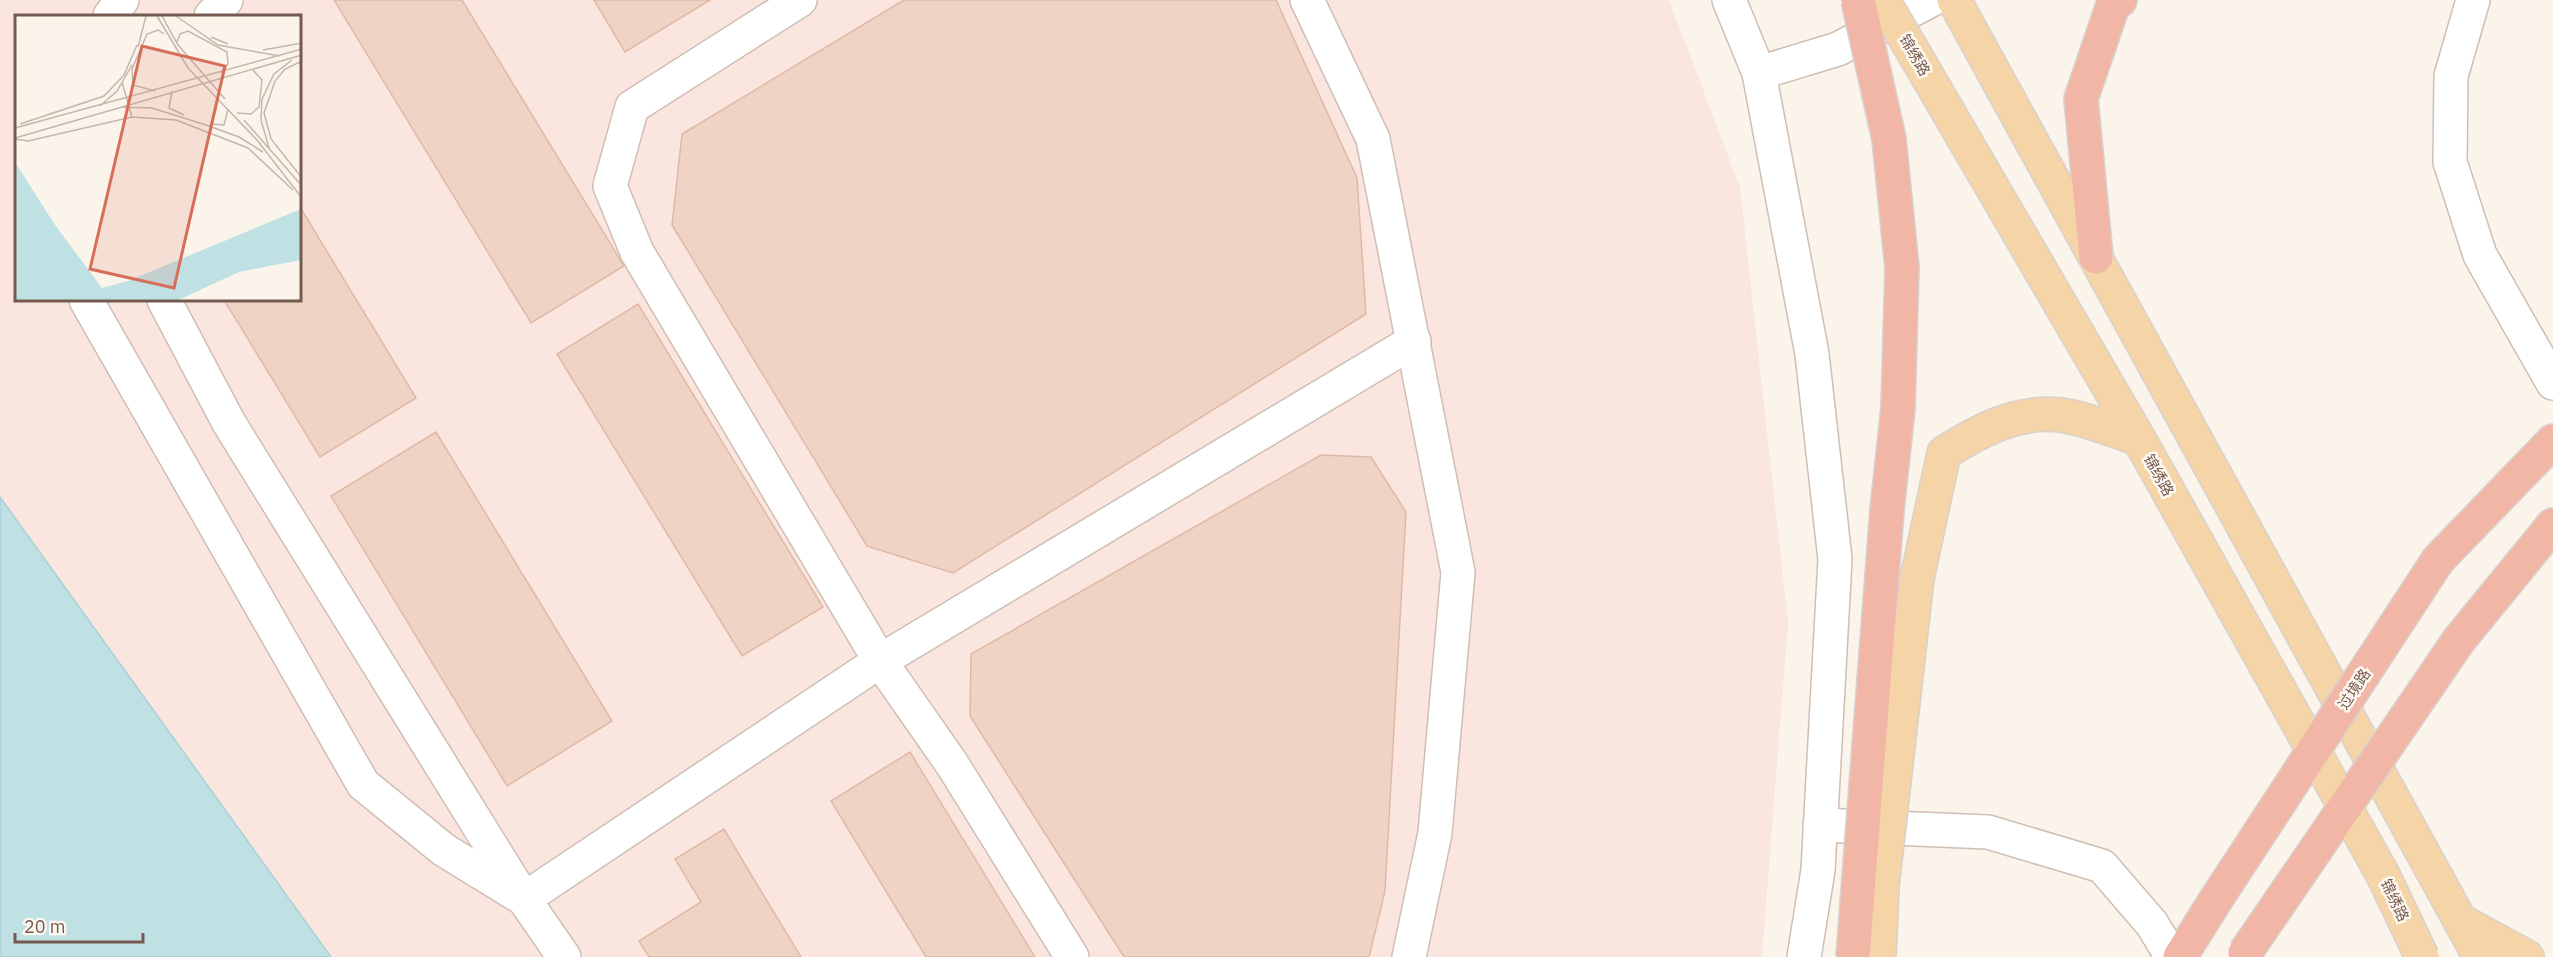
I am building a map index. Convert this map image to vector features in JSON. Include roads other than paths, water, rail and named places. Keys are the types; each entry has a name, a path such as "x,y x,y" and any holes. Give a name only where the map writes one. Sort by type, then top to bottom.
{"highway":[{"path":"1853,957 1886,522 1898,408 1902,268 1889,139 1858,0"},
{"path":"2096,257 2080,99 2114,5 2120,0"},
{"name":"过境路","path":"2180,957 2438,560 2553,441"},
{"path":"2242,957 2459,640 2553,525"}],"main road":[{"name":"锦绣路","path":"1883,0 2139,439 2383,875 2422,957"},
{"path":"1954,0 2480,957"},
{"path":"1879,957 1882,887 1917,579 1944,453 1976,433 2023,416 2061,415 2139,439"},
{"path":"2461,921 2527,957"}],"street":[{"path":"111,15 122,0"},
{"path":"212,15 226,0"},
{"path":"800,0 632,107 610,186 637,252 880,661 952,764 1072,957"},
{"path":"1307,0 1374,139 1458,572 1435,833 1409,957"},
{"path":"1729,0 1759,73 1812,354 1835,559 1818,870 1804,957"},
{"path":"1759,73 1838,49 1931,0"},
{"path":"2473,0 2451,76 2450,162 2480,255 2553,383"},
{"path":"87,302 363,784 444,850 524,899"},
{"path":"165,302 229,423 524,899 564,957"},
{"path":"524,899 880,661 1414,341"},
{"path":"1820,825 1988,832 2102,866 2152,924 2172,957"}],"water":[{"path":"0,497 331,957 0,957"}]}
